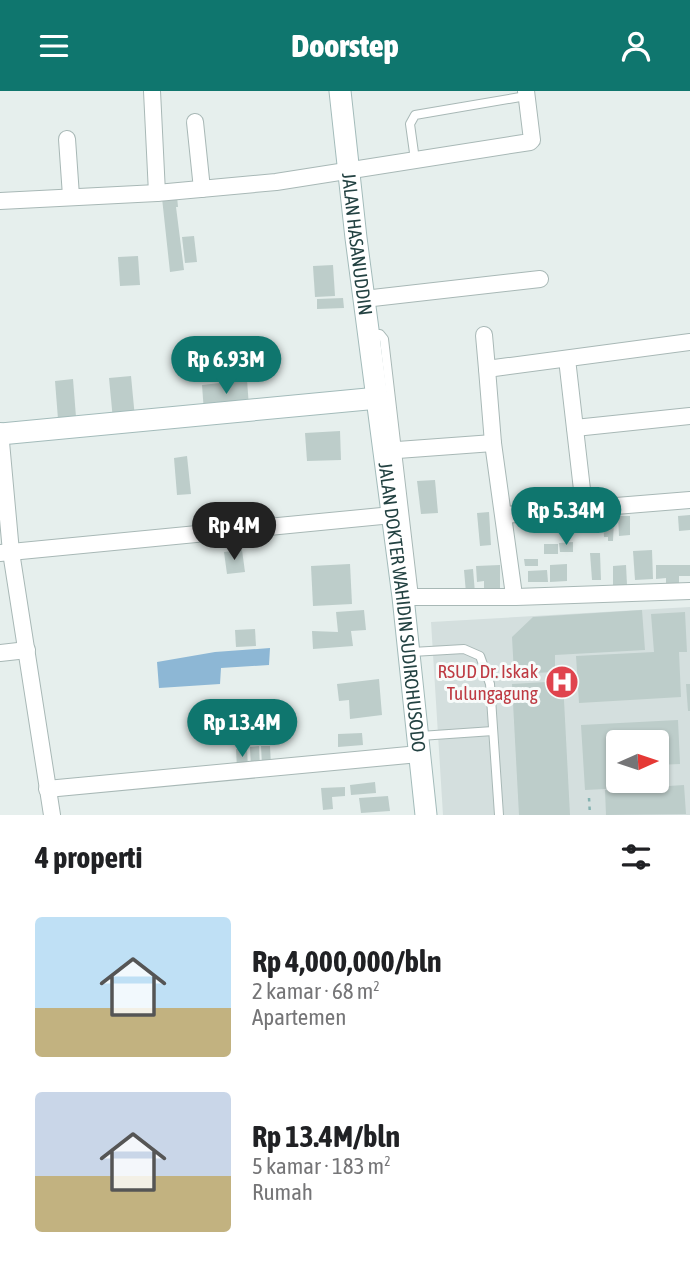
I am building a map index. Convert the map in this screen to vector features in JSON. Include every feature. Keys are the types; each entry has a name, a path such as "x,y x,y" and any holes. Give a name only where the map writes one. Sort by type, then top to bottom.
{"main road":[{"name":"JALAN HASANUDDIN","path":"340,91 378,398"},
{"path":"0,433 378,398"},
{"name":"JALAN DOKTER WAHIDIN SUDIROHUSODO","path":"378,398 390,450 391,515 409,597 409,652 426,815"}],"street":[{"path":"152,91 157,193"},
{"path":"0,201 157,193 276,182 530,142 532,140 526,93"},
{"path":"195,122 202,189"},
{"path":"66,139 71,196"},
{"path":"364,299 540,279"},
{"path":"484,335 493,443 513,588"},
{"path":"487,369 690,342"},
{"path":"567,359 584,507"},
{"path":"575,428 690,416"},
{"path":"0,433 5,552 27,650 52,815"},
{"path":"390,450 493,443"},
{"path":"503,515 690,500"},
{"path":"5,552 391,515"},
{"path":"409,597 516,597 690,591"},
{"path":"0,653 27,650"},
{"path":"47,789 418,745"}],"lane":[{"path":"415,160 410,124 415,115 526,93"},
{"path":"369,334 380,334 384,339 390,450 409,597"},
{"path":"409,652 464,649 480,656 490,684 499,815"},
{"path":"418,745 493,731"}],"path":[{"path":"589,798 590,815"}],"shaded area":[{"name":"RSUD Dr. Iskak Tulungagung","path":"690,607 690,815 443,815 431,622"}],"water":[{"path":"270,648 269,665 221,668 220,684 159,688 157,662 215,652"}],"building":[{"path":"177,196 184,270 170,272 162,198"},
{"path":"194,236 197,262 185,263 182,237"},
{"path":"138,256 140,285 120,286 118,257"},
{"path":"333,265 335,296 315,297 313,266"},
{"path":"343,298 344,308 317,309 317,299"},
{"path":"131,376 135,418 113,420 109,378"},
{"path":"73,379 76,417 58,419 55,381"},
{"path":"247,380 249,407 204,412 202,385"},
{"path":"340,431 341,460 307,461 305,433"},
{"path":"187,456 191,494 177,495 174,458"},
{"path":"435,480 438,513 421,514 417,481"},
{"path":"489,512 491,545 480,546 477,513"},
{"path":"690,515 690,530 679,531 678,516"},
{"path":"618,516 630,516 630,535 619,536"},
{"path":"603,521 614,521 613,541 604,537"},
{"path":"573,542 573,552 560,552 559,543"},
{"path":"544,544 558,544 558,554 544,554"},
{"path":"242,550 245,572 227,574 224,552"},
{"path":"652,550 653,579 635,580 633,551"},
{"path":"590,553 600,553 601,580 592,580"},
{"path":"524,559 538,559 538,566 525,566"},
{"path":"350,564 352,604 313,606 311,566"},
{"path":"567,564 567,581 550,582 550,565"},
{"path":"500,565 500,589 484,590 484,581 477,582 476,566"},
{"path":"626,565 627,585 613,586 613,566"},
{"path":"656,565 690,565 690,576 679,576 679,584 666,584 666,578 656,579"},
{"path":"473,569 475,593 466,593 464,570"},
{"path":"547,570 548,582 528,582 528,571"},
{"path":"364,610 366,630 351,631 353,646 313,649 312,631 338,632 336,612"},
{"path":"642,610 645,650 555,655 555,672 514,674 512,637 533,617"},
{"path":"685,612 687,652 679,652 681,697 579,703 576,656 654,652 651,614"},
{"path":"255,629 256,646 236,647 235,630"},
{"path":"379,679 382,715 350,719 349,700 339,701 337,684"},
{"path":"563,681 570,815 519,815 512,684"},
{"path":"686,684 690,684 690,711 688,711"},
{"path":"678,720 680,764 669,764 669,730 606,730 606,789 585,790 581,725"},
{"path":"362,733 363,745 338,747 338,734"},
{"path":"259,746 260,767 251,767 250,747"},
{"path":"261,746 270,746 271,765 262,765"},
{"path":"247,748 248,769 237,769 236,749"},
{"path":"375,782 376,793 351,795 350,785"},
{"path":"684,785 686,814 606,815 605,790 606,793 669,793 669,786"},
{"path":"345,787 345,796 332,797 333,809 323,810 321,788"},
{"path":"388,796 390,811 361,813 359,798"}],"place":[{"name":"RSUD Dr. Iskak Tulungagung","path":"562,682"}]}
